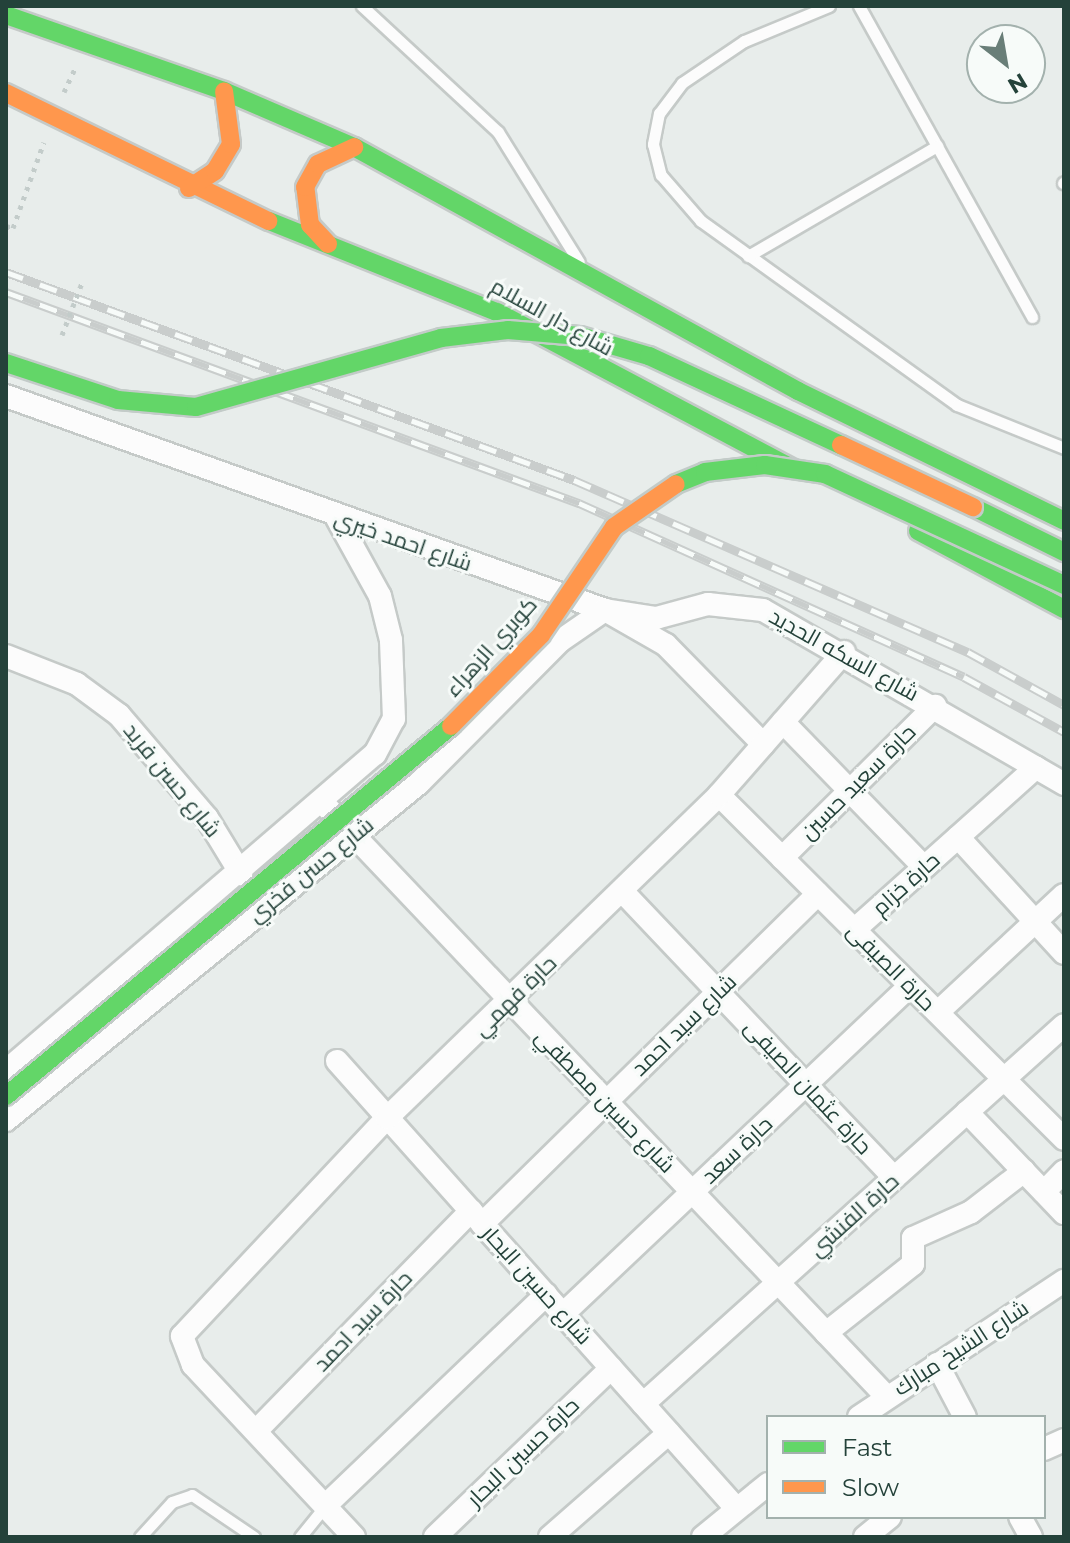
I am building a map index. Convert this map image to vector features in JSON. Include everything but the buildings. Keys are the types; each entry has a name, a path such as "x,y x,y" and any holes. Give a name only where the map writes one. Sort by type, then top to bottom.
{"main road":[{"path":"6,15 224,91 354,147 798,391 1061,512"},
{"path":"189,188 215,171 231,144 233,117 224,91"},
{"name":"شارع دار السلام","path":"6,93 54,115 189,188 497,312 635,390 1064,609"},
{"path":"328,244 310,225 305,187 329,155 354,147"},
{"path":"6,363 118,400 196,407 441,338 508,330 580,336 649,356 1064,552"},
{"name":"كوبري الزهراء","path":"6,1096 419,758 541,635 614,527 672,486 705,472 765,465 825,474 1064,585"}],"street":[{"name":"شارع احمد خيري","path":"6,396 337,518 605,610 666,645 763,744"},
{"name":"شارع حسن فخري","path":"6,1071 324,804 375,754 394,719 396,684 380,596 337,518"},
{"name":"شارع السكه الحديد","path":"605,610 656,618 736,603 844,652 1064,784"},
{"name":"شارع حسن فخري","path":"6,1120 461,746 560,641 605,610"},
{"name":"حارة فهمي","path":"256,1431 193,1365 182,1336 387,1118 623,892 719,795 844,652"},
{"name":"شارع حسن فريد","path":"6,656 77,684 119,715 198,807 241,874"},
{"name":"حارة سعيد حسين","path":"782,858 935,706"},
{"path":"783,722 924,867"},
{"name":"حارة خزام","path":"854,930 1036,767"},
{"name":"حارة الصيفى","path":"719,795 1064,1139"},
{"name":"شارع حسين مصطفي","path":"324,804 887,1397"},
{"path":"958,837 1064,953"},
{"name":"حارة عثمان الصيفى","path":"623,892 894,1178"},
{"name":"شارع سيد احمد","path":"477,1217 606,1101 818,894"},
{"path":"938,1012 1064,895"},
{"name":"حارة سعد","path":"563,1314 910,986"},
{"name":"حارة الفنشي","path":"643,1404 1064,1025"},
{"name":"شارع حسين البحار","path":"337,1061 736,1508"},
{"path":"967,1112 1064,1213"},
{"path":"826,1333 913,1264 913,1238 971,1212 1024,1171"},
{"path":"1044,1192 1064,1171"},
{"name":"حارة سيد احمد","path":"256,1431 477,1217"},
{"name":"شارع الشيخ مبارك","path":"862,1415 1064,1281"},
{"path":"325,1506 546,1295"},
{"path":"937,1364 964,1415"},
{"name":"حارة حسين البحار","path":"435,1537 611,1368"},
{"path":"256,1431 354,1537"},
{"path":"550,1537 669,1433"},
{"path":"703,1537 766,1486"},
{"path":"1021,1519 1031,1537"}],"lane":[{"path":"362,6 498,132 546,199 585,274"},
{"path":"829,6 711,59 659,113 653,144 661,175 701,221 957,405 1064,448"},
{"path":"859,6 1032,317"},
{"path":"748,256 937,146"},
{"path":"140,1537 172,1502 192,1495 254,1537"},
{"path":"300,1537 325,1506"}],"path":[{"path":"6,226 13,228 54,115 87,41"},
{"path":"62,335 83,280"}],"railway":[{"path":"6,272 574,480 968,652 1064,705"},
{"path":"6,292 579,503 964,677 1064,732"}],"traffic: fast":[{"path":"6,15 224,91 354,147 798,391 1064,521"},
{"path":"269,221 497,312 793,469"},
{"path":"6,363 118,400 196,407 441,338 508,330 580,336 649,356 841,445"},
{"path":"676,484 705,472 765,465 825,474 1064,585"},
{"path":"973,507 1064,552"},
{"path":"918,531 1064,609"},
{"path":"6,1096 451,726"}],"traffic: slow":[{"path":"189,188 215,171 231,144 224,91"},
{"path":"6,93 269,221"},
{"path":"328,244 310,225 305,187 318,164 354,147"},
{"path":"841,445 973,507"},
{"path":"451,726 541,635 614,527 676,484"}]}
